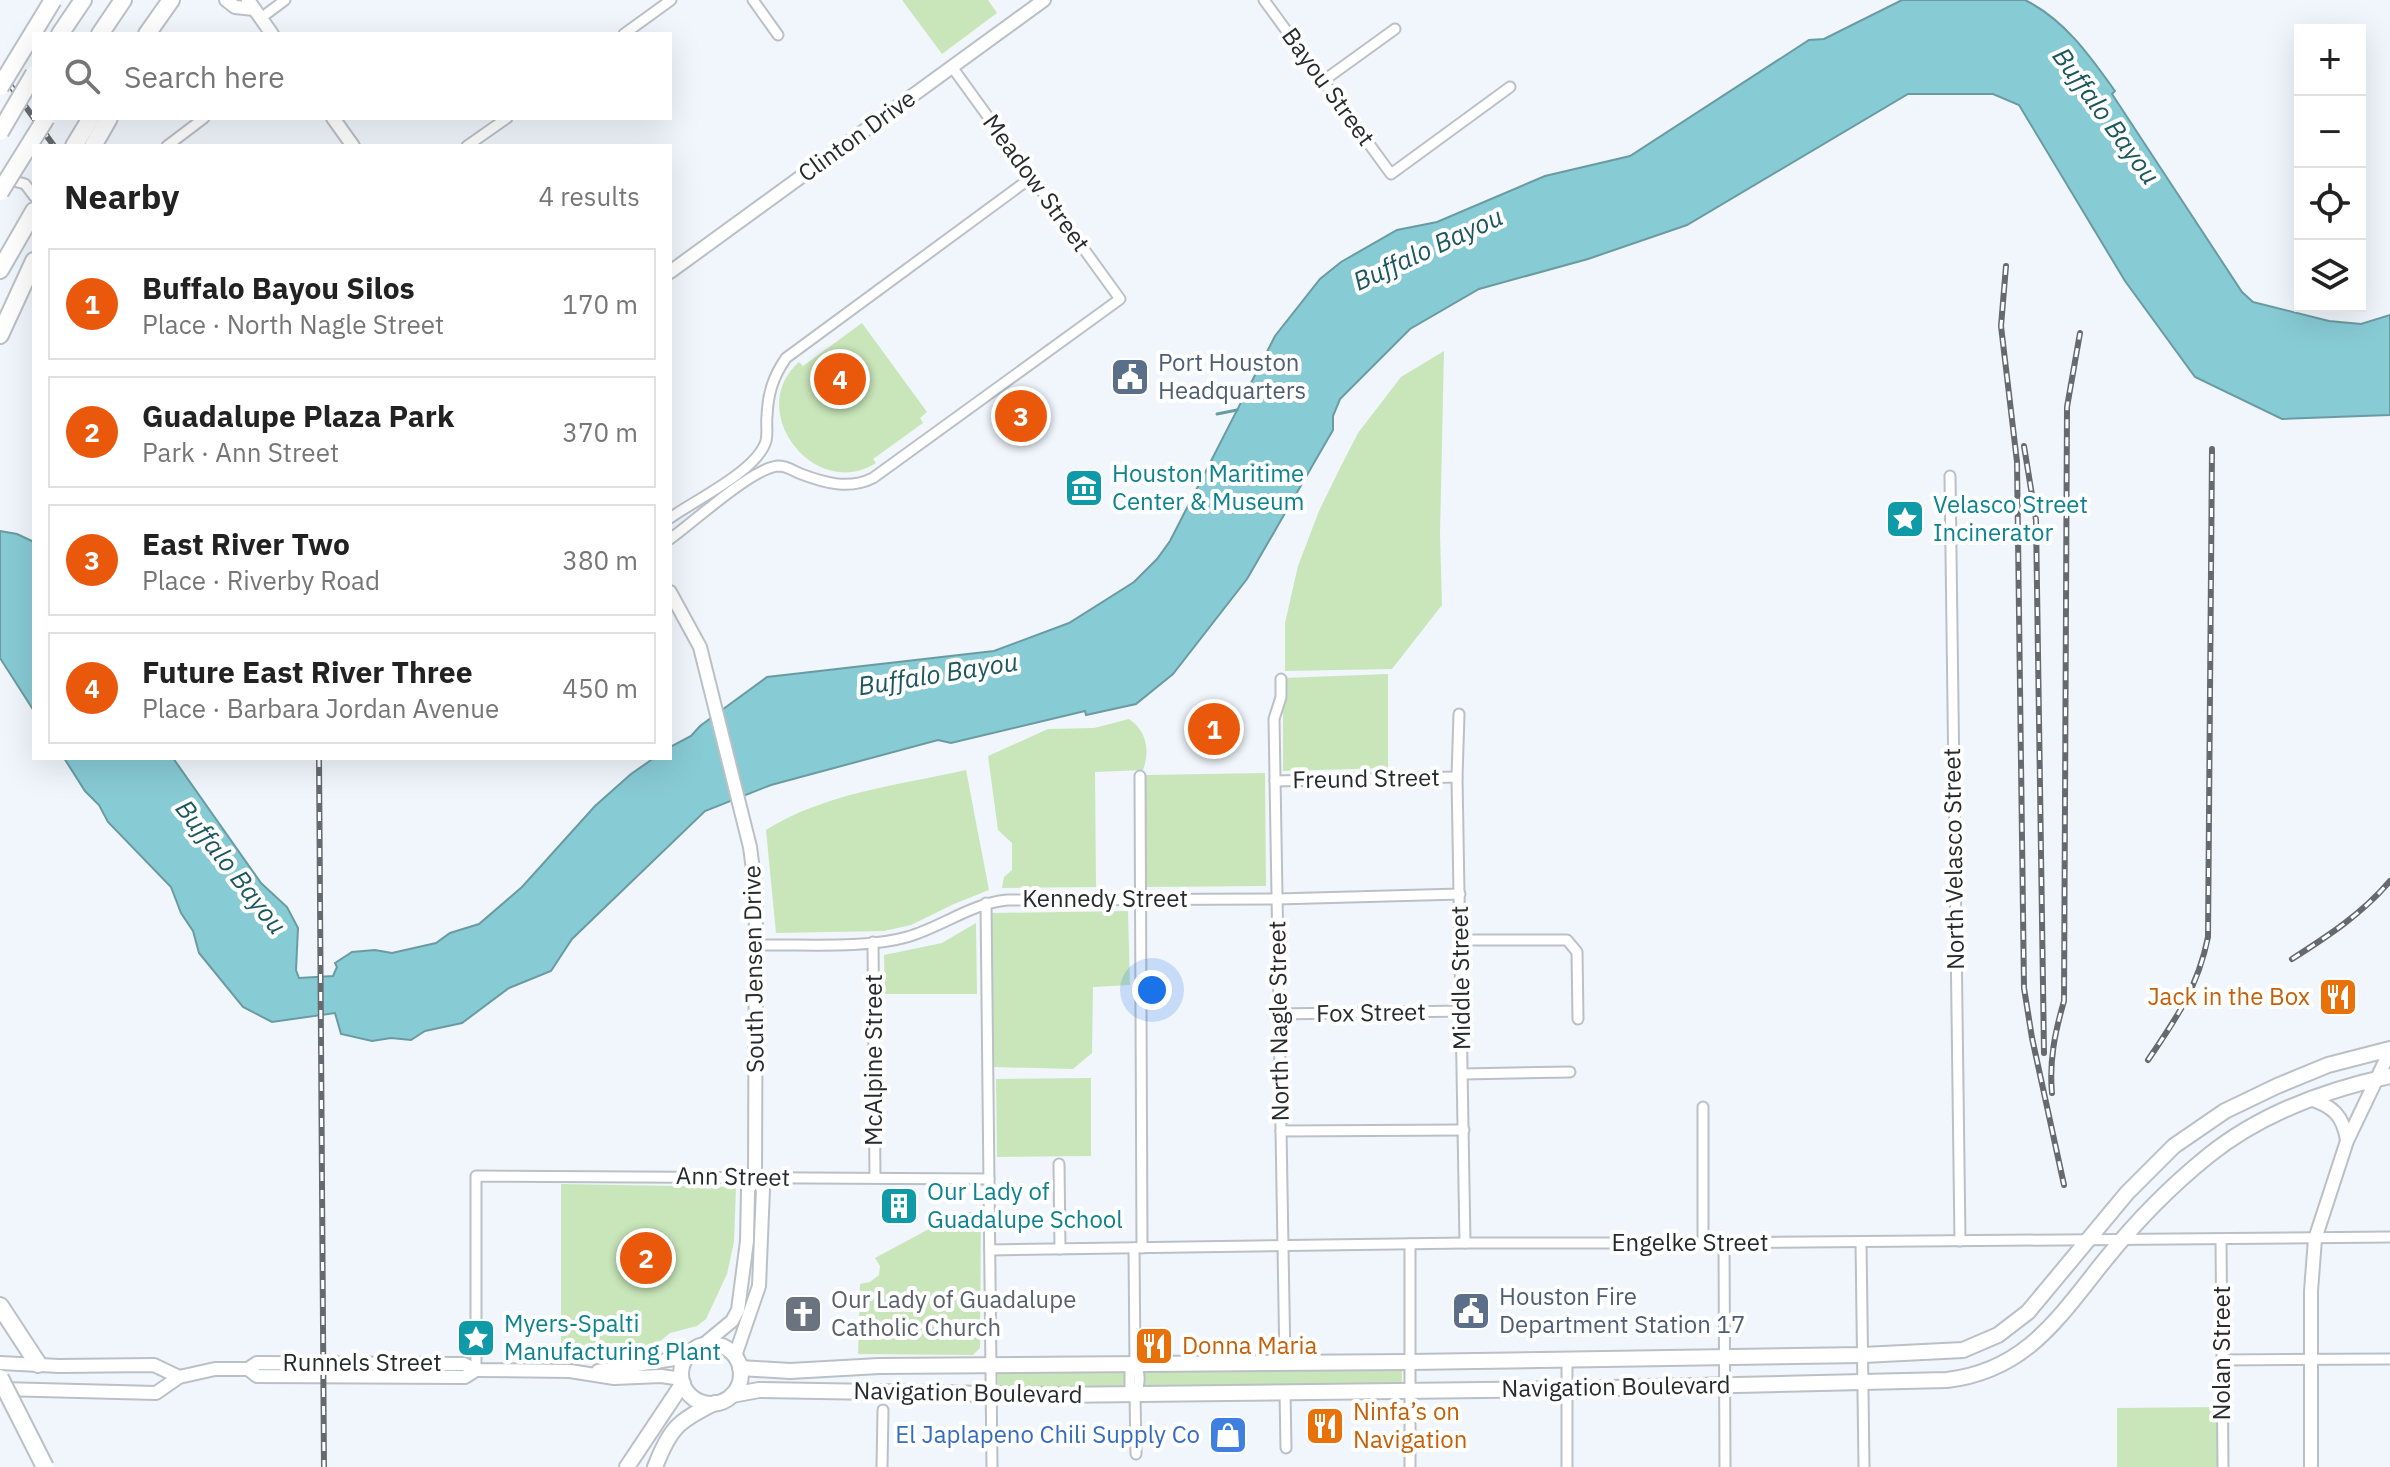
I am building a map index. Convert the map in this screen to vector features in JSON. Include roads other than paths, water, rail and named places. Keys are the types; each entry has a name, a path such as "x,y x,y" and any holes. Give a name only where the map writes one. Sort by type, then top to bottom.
{"highway":[{"path":"34,32 53,0"},
{"path":"61,32 83,0"},
{"path":"101,32 123,0"},
{"path":"149,32 174,0"},
{"path":"158,32 174,0"},
{"path":"0,87 32,34"},
{"path":"0,132 32,77"},
{"path":"0,195 7,174 45,120"},
{"path":"75,144 90,120"},
{"path":"94,144 108,120"},
{"path":"0,270 32,214"},
{"path":"0,335 32,265"},
{"path":"0,1306 38,1364"},
{"path":"0,1378 45,1467"}],"main road":[{"path":"226,0 235,7 254,7 271,32"},
{"name":"Clinton Drive","path":"672,271 1044,0"},
{"path":"334,120 352,144"},
{"name":"South Jensen Drive","path":"672,595 695,634 707,669 750,847 756,893 755,1177 748,1190 747,1241 738,1310 732,1321 703,1345"},
{"path":"2311,1467 2315,1239 2347,1141 2384,1077 2390,1050"},
{"name":"Navigation Boulevard","path":"738,1362 790,1371 879,1366 1285,1364 1863,1355 1963,1350 1998,1335 2037,1303 2122,1200 2174,1146 2225,1111 2328,1065 2390,1050"},
{"name":"Navigation Boulevard","path":"732,1395 759,1390 991,1395 1567,1389 1971,1378 1994,1370 2037,1340 2138,1224 2186,1175 2231,1139 2310,1099 2346,1085 2384,1077"},
{"path":"2310,1099 2337,1112 2344,1123 2347,1141"},
{"path":"2225,1111 2231,1139"},
{"path":"2208,1123 2231,1139"},
{"name":"South Jensen Drive","path":"738,1362 759,1286 763,1189 755,1177"},
{"path":"2122,1200 2138,1224"},
{"path":"2037,1303 2052,1324"},
{"path":"2021,1318 2037,1340"},
{"path":"627,1467 682,1381 687,1357 703,1345 717,1344 738,1362 740,1383 732,1395 680,1422 655,1467"},
{"name":"Runnels Street","path":"583,1373 687,1357"},
{"name":"Runnels Street","path":"0,1363 154,1365 179,1377"},
{"path":"38,1364 53,1389"},
{"name":"Runnels Street","path":"0,1389 156,1393 179,1377 215,1369 248,1369 257,1376 465,1377 476,1370 570,1371 614,1378 661,1376 682,1381"},
{"path":"682,1381 692,1396 715,1403"}],"street":[{"path":"254,7 285,0"},
{"path":"627,32 671,0"},
{"path":"753,0 778,35"},
{"name":"Bayou Street","path":"1264,0 1391,174 1510,87"},
{"path":"1323,81 1395,29"},
{"name":"Meadow Street","path":"672,538 763,470 783,466 837,485 857,484 879,475 1120,299 952,67"},
{"path":"170,144 201,120"},
{"path":"470,144 504,120"},
{"path":"7,174 25,184 32,193"},
{"path":"672,517 743,469 758,455 767,434 773,379 786,358 1032,177"},
{"name":"North Velasco Street","path":"1950,476 1960,1241"},
{"name":"North Nagle Street","path":"1281,679 1281,697 1274,719 1285,1364"},
{"name":"Middle Street","path":"1459,714 1457,777 1465,1243"},
{"path":"1136,1454 1135,1394 1130,1388 1130,1370 1135,1365 1138,1248 1140,776"},
{"name":"Freund Street","path":"1275,781 1457,777"},
{"name":"Kennedy Street","path":"757,945 873,942 906,938 986,903 1007,900 1277,899 1460,894"},
{"path":"986,903 992,1467"},
{"path":"1462,940 1567,940 1577,952 1578,1019"},
{"name":"McAlpine Street","path":"873,942 875,1178"},
{"name":"Fox Street","path":"1279,1014 1462,1011"},
{"path":"1463,1074 1570,1072"},
{"path":"1703,1107 1703,1243"},
{"path":"1281,1131 1464,1130"},
{"path":"1059,1164 1060,1249"},
{"name":"Ann Street","path":"476,1370 476,1176 989,1179"},
{"name":"Engelke Street","path":"990,1250 1465,1243 2390,1237"},
{"name":"Nolan Street","path":"2221,1240 2223,1467"},
{"path":"1861,1242 1864,1467"},
{"path":"1724,1243 1725,1467"},
{"path":"1410,1244 1410,1467"},
{"path":"1567,1359 1567,1467"},
{"path":"2222,1360 2390,1359"},
{"path":"1285,1392 1286,1448"},
{"path":"882,1467 883,1410"}],"water":[{"name":"Buffalo Bayou","path":"1902,0 2025,0 2039,8 2064,28 2086,52 2115,91 2112,94 2242,292 2253,302 2329,321 2361,324 2390,315 2390,415 2282,419 2195,377 2125,281 2019,105 1993,94 1908,94 1687,225 1588,259 1479,289 1410,329 1340,399 1333,416 1333,430 1247,579 1173,674 1136,704 1086,715 1085,711 951,743 938,740 771,785 705,811 572,939 551,971 509,988 462,1023 425,1031 411,1040 391,1038 372,1041 341,1034 335,1013 272,1022 243,1007 199,953 193,931 181,913 171,887 108,822 65,760 174,760 261,883 287,907 298,928 296,970 299,978 333,976 337,967 335,963 352,952 375,950 392,953 436,943 450,933 479,924 522,887 595,806 631,774 651,760 672,760 672,746 691,736 767,677 994,651 1069,623 1134,582 1170,541 1275,336 1320,279 1341,262 1397,230 1437,222 1545,176 1630,156 1809,40 1824,39"},
{"path":"0,531 32,541 32,708 0,658"}],"waterway":[{"path":"1217,414 1237,410"}],"railway":[{"path":"0,71 32,115"},
{"path":"35,120 53,144"},
{"path":"2006,266 2001,326 2017,462 2024,988 2064,1185"},
{"path":"2052,1093 2051,1069 2064,1001 2067,407 2080,333"},
{"path":"2024,446 2036,520 2044,1053"},
{"path":"2148,1060 2192,987 2208,937 2212,449"},
{"path":"319,760 324,1467"},
{"path":"2292,959 2356,914 2390,881"}],"place":[{"name":"Port Houston Headquarters","path":"1130,377"},
{"name":"Future East River Three","path":"840,379"},
{"name":"East River Two","path":"1021,416"},
{"name":"Houston Maritime Center & Museum","path":"1084,488"},
{"name":"Velasco Street Incinerator","path":"1905,519"},
{"name":"Buffalo Bayou Silos","path":"1214,729"},
{"name":"Jack in the Box","path":"2338,997"},
{"name":"Our Lady of Guadalupe School","path":"899,1206"},
{"name":"Guadalupe Plaza Park","path":"646,1258"},
{"name":"Houston Fire Department Station 17","path":"1471,1311"},
{"name":"Our Lady of Guadalupe Catholic Church","path":"803,1314"},
{"name":"Myers-Spalti Manufacturing Plant","path":"476,1338"},
{"name":"Donna Maria","path":"1154,1346"},
{"name":"Ninfa’s on Navigation","path":"1325,1426"},
{"name":"El Japlapeno Chili Supply Co","path":"1228,1435"}]}
